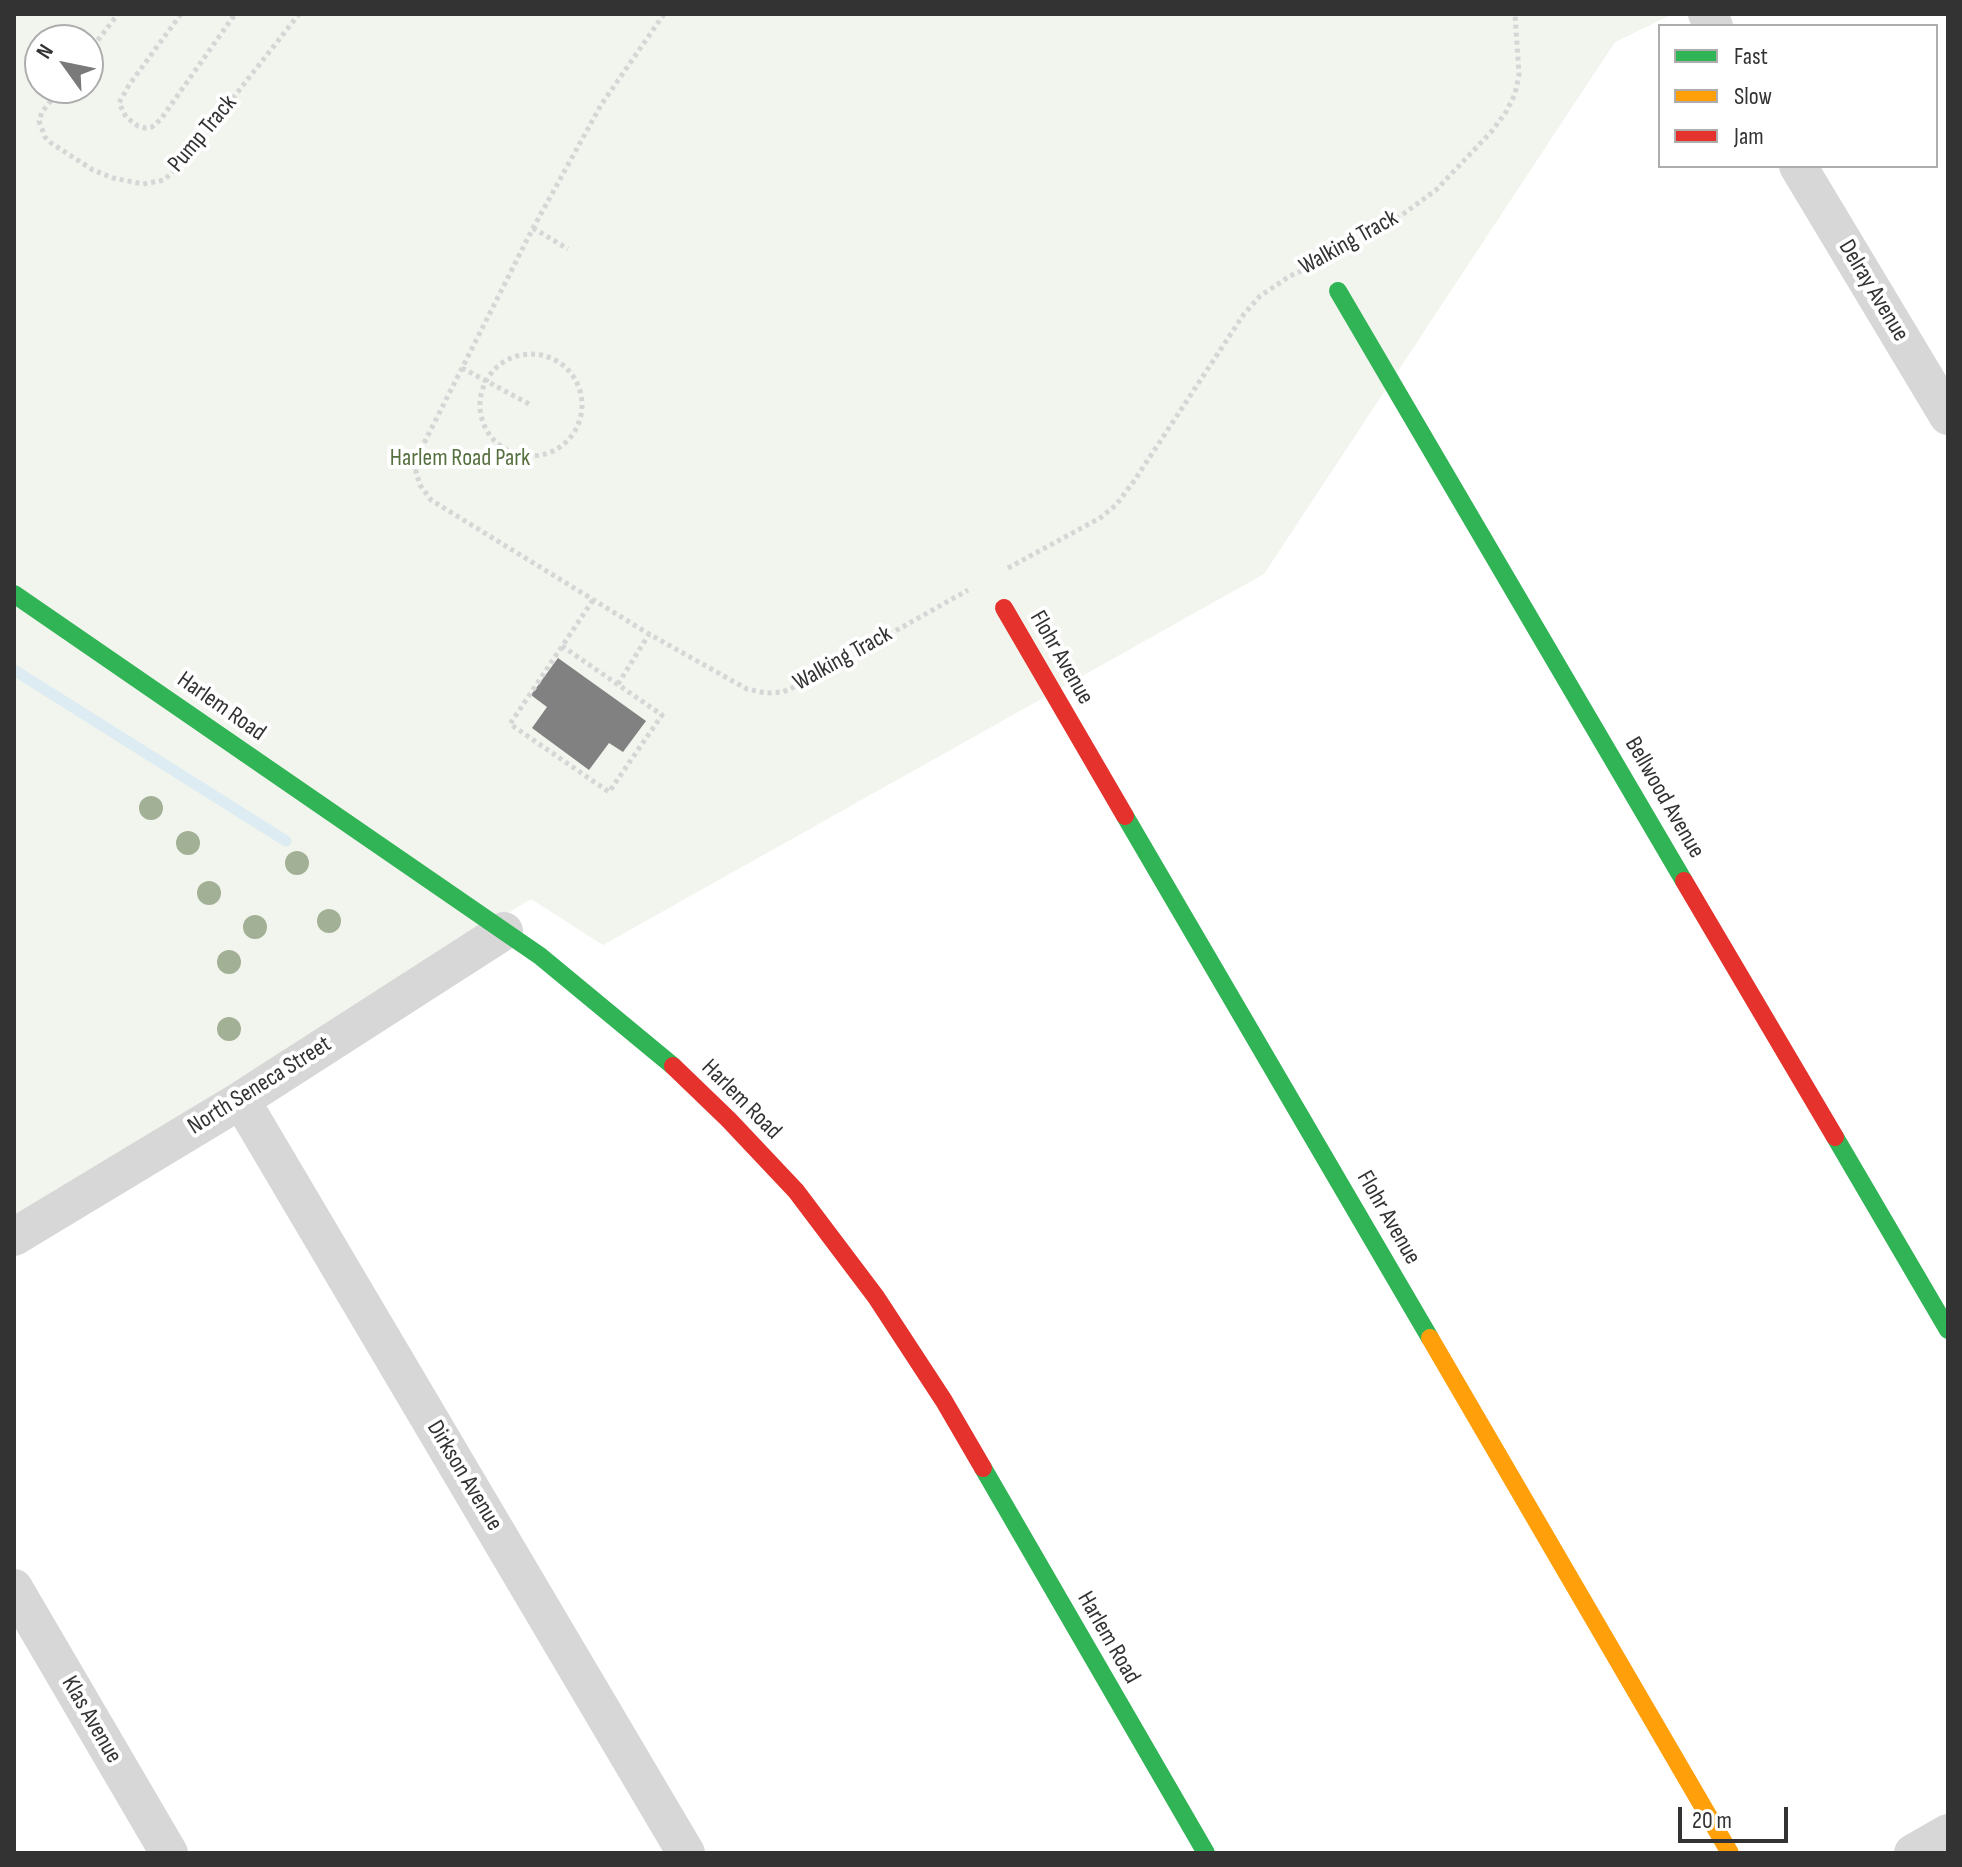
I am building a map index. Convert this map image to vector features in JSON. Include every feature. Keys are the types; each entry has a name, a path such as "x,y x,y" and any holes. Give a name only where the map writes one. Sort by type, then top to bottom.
{"street":[{"name":"Delray Avenue","path":"1799,168 1948,416"},
{"name":"Bellwood Avenue","path":"1338,291 1948,1330"},
{"name":"Harlem Road","path":"14,594 552,965 667,1060 729,1120 796,1191 876,1297 944,1401 1206,1853"},
{"name":"Flohr Avenue","path":"1004,608 1730,1853"},
{"name":"North Seneca Street","path":"14,1237 241,1100 504,931"},
{"name":"Dirkson Avenue","path":"241,1100 686,1853"},
{"name":"Klas Avenue","path":"14,1588 169,1853"},
{"path":"1913,1853 1948,1833"}],"path":[{"path":"104,32 118,14"},
{"name":"Pump Track","path":"181,14 119,103 126,117 138,126 152,127 161,119 235,14"},
{"name":"Pump Track","path":"48,104 39,121 51,143 93,170 113,178 143,184 164,180 182,163 299,14"},
{"name":"Walking Track","path":"664,14 601,105 533,228 421,449 416,472 420,485 431,500 649,634 747,689 766,693 783,692 803,683 974,587"},
{"name":"Walking Track","path":"1336,253 1391,223 1436,190 1492,131 1515,94 1519,75 1515,14"},
{"path":"533,228 568,249"},
{"name":"Walking Track","path":"999,573 1100,518 1116,505 1244,314 1260,296 1311,266"},
{"path":"535,354 550,358 566,368 581,391 583,408 576,429 563,444 547,455 534,457 511,452 488,434 481,420 480,402 486,382 497,366 516,356 535,354"},
{"path":"462,367 531,405"},
{"path":"562,646 662,715 609,792 510,724 562,646 593,600"},
{"path":"618,684 649,634"}],"green space":[{"name":"Harlem Road Park","path":"14,14 1673,14 1615,42 1264,574 603,945 531,899 14,1217"}],"building":[{"path":"558,658 646,721 623,752 609,743 589,770 532,728 547,707 531,695"}],"waterway":[{"path":"14,670 286,841"}],"traffic: fast":[{"path":"1338,291 1684,881"},
{"path":"14,594 540,956 673,1066"},
{"path":"1125,816 1430,1338"},
{"path":"1835,1137 1948,1330"},
{"path":"983,1468 1206,1853"}],"traffic: slow":[{"path":"1430,1338 1730,1853"}],"traffic: jam":[{"path":"1004,608 1125,816"},
{"path":"1684,881 1835,1137"},
{"path":"673,1066 796,1191 876,1297 944,1401 983,1468"}]}
